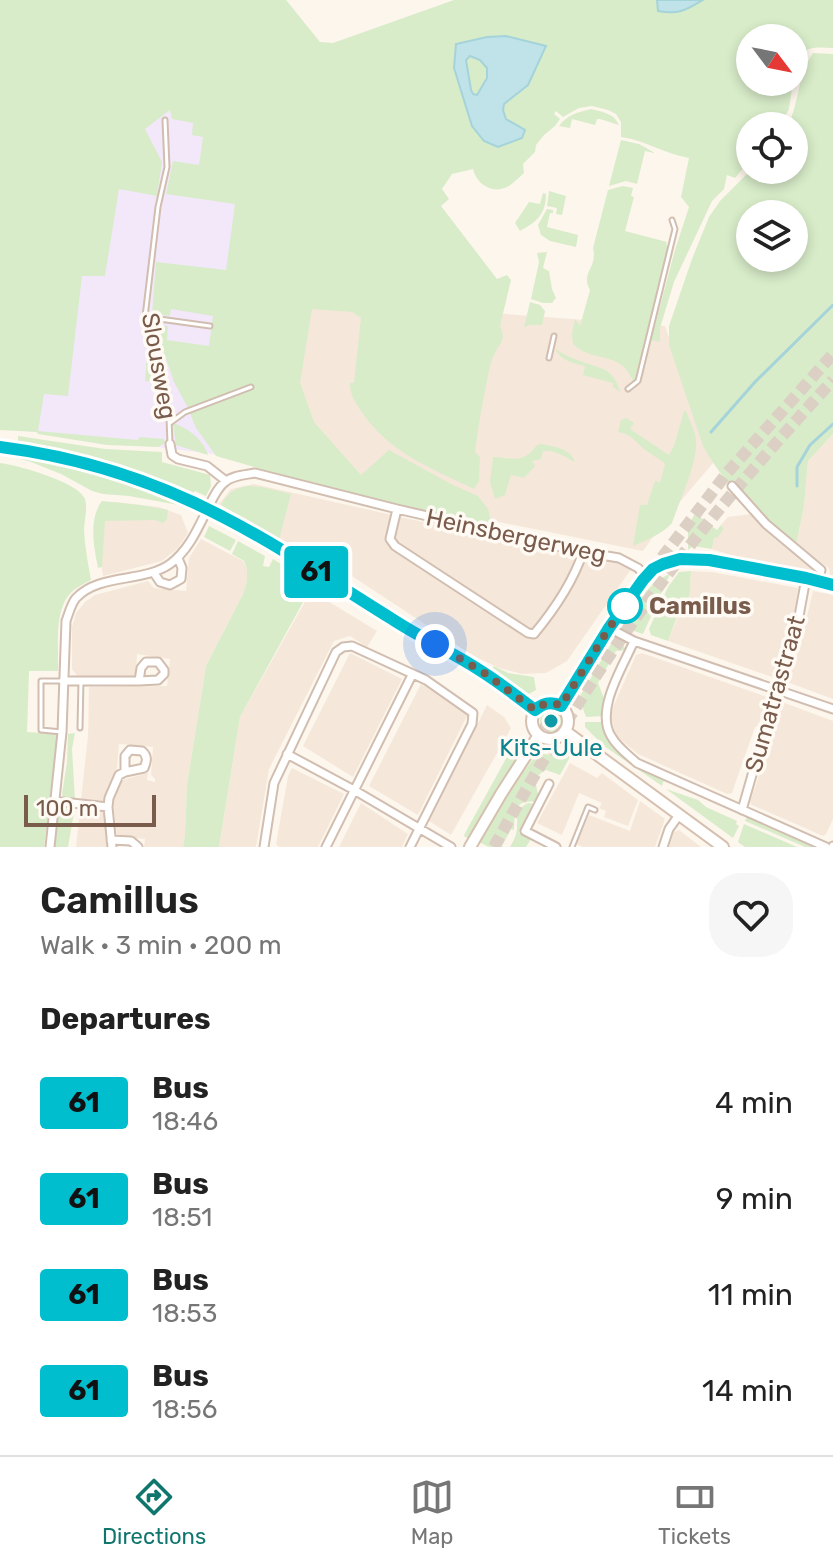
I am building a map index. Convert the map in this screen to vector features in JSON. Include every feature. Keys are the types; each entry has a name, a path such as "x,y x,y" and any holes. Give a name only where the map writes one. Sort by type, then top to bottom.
{"main road":[{"path":"0,447 34,451 113,471 193,502 271,544 402,626 483,672 535,710"},
{"path":"561,706 609,628 646,576 663,564 694,559 833,585"},
{"path":"547,703 561,706 568,717 565,731 552,739 539,735 532,724 535,710 547,703"},
{"path":"565,731 723,847"},
{"path":"470,847 539,735"}],"street":[{"name":"Slousweg","path":"170,444 172,455 178,459 207,466 226,481"},
{"name":"Heinsbergerweg","path":"226,481 255,473 397,509 619,558 646,576"},
{"path":"50,847 62,732 66,621 75,599 103,584 154,573 178,558 196,533 215,493 226,481"},
{"path":"732,486 766,524 821,570 818,581"},
{"path":"397,509 390,539 395,546 528,633 534,634 567,588 583,552"},
{"path":"154,573 160,582 170,585 181,579 182,568 178,558"},
{"name":"Sumatrastraat","path":"742,810 797,627 806,578"},
{"path":"609,628 634,641 833,709"},
{"path":"634,641 607,701 605,719 611,738 637,763 826,847"},
{"path":"264,847 274,783 336,652 352,646 426,680 473,713 474,718 410,847"},
{"path":"326,847 412,675"},
{"path":"63,681 139,681"},
{"path":"287,754 451,847"},
{"path":"125,772 119,775 109,798 112,844 131,841 138,847"},
{"path":"549,784 525,831 556,847"},
{"path":"54,801 108,807"},
{"path":"663,847 669,829 679,815"}],"lane":[{"name":"Slousweg","path":"165,120 167,167 158,207 145,317 168,394 170,444"},
{"path":"628,389 638,381 675,229 672,220"},
{"path":"145,317 210,326"},
{"path":"549,358 554,336"},
{"path":"170,423 185,412 251,387"},
{"path":"62,732 41,730 41,681 63,681"},
{"path":"80,728 81,681"},
{"path":"572,847 588,807 595,810"}],"shaded area":[{"path":"40,0 286,0 296,12 263,460 26,431"},
{"path":"308,299 665,326 713,463 643,551 489,520 263,460"},
{"path":"833,434 833,575 830,575 829,568 796,545 804,506 808,461"},
{"path":"254,484 634,565 567,661 546,673 522,674 499,668 472,655 338,567 334,571 219,504 231,489"},
{"path":"115,502 159,507 181,515 188,533 178,548 162,561 103,576 97,539 101,510"},
{"path":"751,514 776,540 812,566 811,571 712,549 714,537 724,530 721,525 728,517"},
{"path":"201,539 243,561 247,581 206,666 187,785 183,847 144,847 145,839 117,836 113,801 122,780 148,773 147,780 155,782 151,775 153,747 119,744 117,768 106,797 103,801 81,800 88,736 89,687 167,686 170,659 137,654 136,675 132,678 78,677 72,669 72,627 76,613 95,595 148,581 154,588 186,591 189,558"},
{"path":"691,571 798,588 792,629 775,678 668,641 682,606 689,607"},
{"path":"311,591 377,631 367,647 350,636 334,641 269,769 256,847 219,847 240,717"},
{"path":"813,591 833,595 833,699 787,682 800,646"},
{"path":"350,653 402,679 353,777 303,746"},
{"path":"642,653 767,697 732,793 727,794 638,754 616,736 610,714 636,655"},
{"path":"421,684 468,714 418,815 369,786"},
{"path":"782,702 833,721 833,819 823,836 750,802 772,737 775,716"},
{"path":"487,705 504,717 511,728 451,835 429,821"},
{"path":"570,763 597,778 602,773 638,800 628,826 604,817 606,811 599,808 602,803 579,793 562,835 537,823"},
{"path":"292,768 344,794 318,847 279,847 276,844"},
{"path":"640,801 665,819 655,847 583,847 576,844 589,815 630,831"},
{"path":"361,803 408,834 402,847 339,847"},
{"path":"80,809 104,811 107,847 76,847"},
{"path":"679,830 701,847 669,847 674,832"}],"green space":[{"path":"0,0 286,0 320,42 333,43 454,0 657,0 658,11 697,4 703,0 833,0 833,48 808,49 808,24 736,24 736,96 791,96 789,109 787,112 736,112 736,177 727,175 724,189 712,201 674,282 660,328 660,342 651,340 689,207 681,197 689,158 621,137 621,122 616,114 592,106 579,108 563,117 556,111 554,114 560,119 523,164 524,173 503,189 486,187 473,169 452,174 442,189 449,199 441,206 497,279 507,275 511,280 500,326 502,338 492,361 482,407 475,452 480,457 479,481 474,489 412,458 372,425 355,401 350,387 350,383 354,383 361,318 352,312 312,309 300,383 314,422 361,475 389,450 478,496 488,509 493,528 386,505 216,456 196,428 174,382 162,347 159,325 168,326 167,340 209,346 213,316 171,309 170,316 152,314 156,262 226,270 235,204 166,194 173,161 199,165 203,137 192,135 193,123 172,119 170,110 145,129 162,162 157,196 119,189 105,276 82,276 68,396 44,394 38,431 138,440 139,437 164,439 165,443 158,447 107,445 37,432 0,430","holes":["487,37 517,95 504,104 506,117 525,131 498,147 472,126 454,69"]},
{"path":"813,53 833,54 833,434 808,461 804,506 796,545 732,487 712,461 703,446 669,345 669,326 692,259 709,217 720,201 737,184 808,184 808,112 793,112 797,96 808,96 808,61"},
{"path":"467,57 482,61 487,70 477,95 473,94 467,76"},
{"path":"591,109 611,115 619,125 600,119 595,125 572,119 570,128 559,126 569,117"},
{"path":"621,140 639,144 655,153 645,151 637,184 626,181 609,186"},
{"path":"623,186 633,188 631,196 634,197 625,231 667,242 669,246 634,383 622,365 590,354 573,344 572,333 575,319 580,326 590,290 587,279 608,190"},
{"path":"549,191 566,196 562,215 556,214 557,208 547,206"},
{"path":"543,193 546,194 546,201 542,213 520,231 515,223 529,202 540,204"},
{"path":"547,209 553,210 553,213 550,213 547,227 578,235 576,247 550,241 541,235 538,225"},
{"path":"547,252 543,268 549,271 556,298 552,303 531,299 539,262 537,253"},
{"path":"530,302 540,305 545,311 542,325 524,327"},
{"path":"148,340 161,383 145,381"},
{"path":"555,349 610,373 620,392 613,387 613,383 583,375 585,366 564,359"},
{"path":"684,411 695,433 696,450 672,523 659,534 633,546 640,505 647,505 655,481 660,482 665,464 629,436 618,432 621,420 626,418 634,423 630,429 669,455"},
{"path":"173,423 195,435 208,455 176,445"},
{"path":"18,436 105,449 162,452 162,462 210,475 211,486 206,496 195,491 192,495 107,463 18,442"},
{"path":"541,444 566,451 575,462 555,452 543,451 541,459 532,461 535,466 524,478 511,475 505,495 495,499 490,482 493,457 523,457"},
{"path":"17,455 102,476 184,506 92,491 61,474 16,458"},
{"path":"0,463 33,471 72,486 86,503 84,531 91,580 74,590 63,606 58,628 58,671 29,671 27,732 58,734 44,847 0,847"},
{"path":"247,486 291,494 279,540 221,505 231,492"},
{"path":"102,501 168,510 167,519 163,523 155,520 105,521 102,567 98,568 94,525"},
{"path":"695,513 717,530 721,525 724,529 714,538 712,549 693,546 688,550 688,527"},
{"path":"209,526 236,540 230,551 204,537"},
{"path":"238,541 265,556 263,566 269,567 273,559 313,584 240,717 219,847 183,847 187,785 206,666 247,581 244,561 232,554"},
{"path":"691,571 689,608 681,606 668,641 651,635 649,629 668,587 679,572"},
{"path":"670,574 643,634 622,627 642,596"},
{"path":"614,639 622,643 626,650 616,651 598,683 605,701 603,716 586,717 579,698"},
{"path":"494,666 508,673 534,677 536,690 529,694 491,670"},
{"path":"551,710 559,713 562,721 559,729 551,732 543,729 540,721 543,713"},
{"path":"585,722 602,722 613,741 636,764 664,780 662,786 604,746 585,727"},
{"path":"75,733 72,749 75,800 64,799 62,794 68,734"},
{"path":"514,744 522,748 471,839 465,837 464,835"},
{"path":"565,752 571,755 560,775 546,770 539,775 536,781 539,797 536,802 523,803 517,808 514,830 511,829 503,847 489,847 479,842 499,805 535,756 539,753 551,755"},
{"path":"666,789 698,800 737,821 739,826 733,838"},
{"path":"528,803 535,804 519,833 531,839 526,847 510,847 516,832 518,813"},
{"path":"60,807 75,807 68,847 54,847"},
{"path":"747,817 816,847 805,847 745,821"},
{"path":"744,824 797,847 745,847 738,842"}],"water":[{"path":"657,0 703,0 687,9 672,12 658,11"},
{"path":"506,36 546,46 528,85 504,104 506,119 525,130 522,138 498,147 484,141 472,126 454,68 456,44","holes":["470,56 480,60 487,68 487,78 477,95 471,90 466,60"]}],"waterway":[{"path":"711,432 755,382 833,305"},
{"path":"797,486 797,467 810,445 833,424"}],"tunnel":[{"path":"651,572 727,473 833,354"},
{"path":"494,847 564,726 642,609 734,492 833,380"},
{"path":"534,745 565,696"}],"bus line":[{"name":"61","path":"0,447 34,451 113,471 193,502 260,537 402,626 483,672 535,710 547,703 561,706 643,580 663,564 680,559 709,560 833,585"}],"place":[{"name":"Camillus","path":"625,606"},
{"name":"Kits-Uule","path":"551,721"}],"route":[{"path":"435,644 483,672 535,710 547,703 561,706 625,606"}]}
